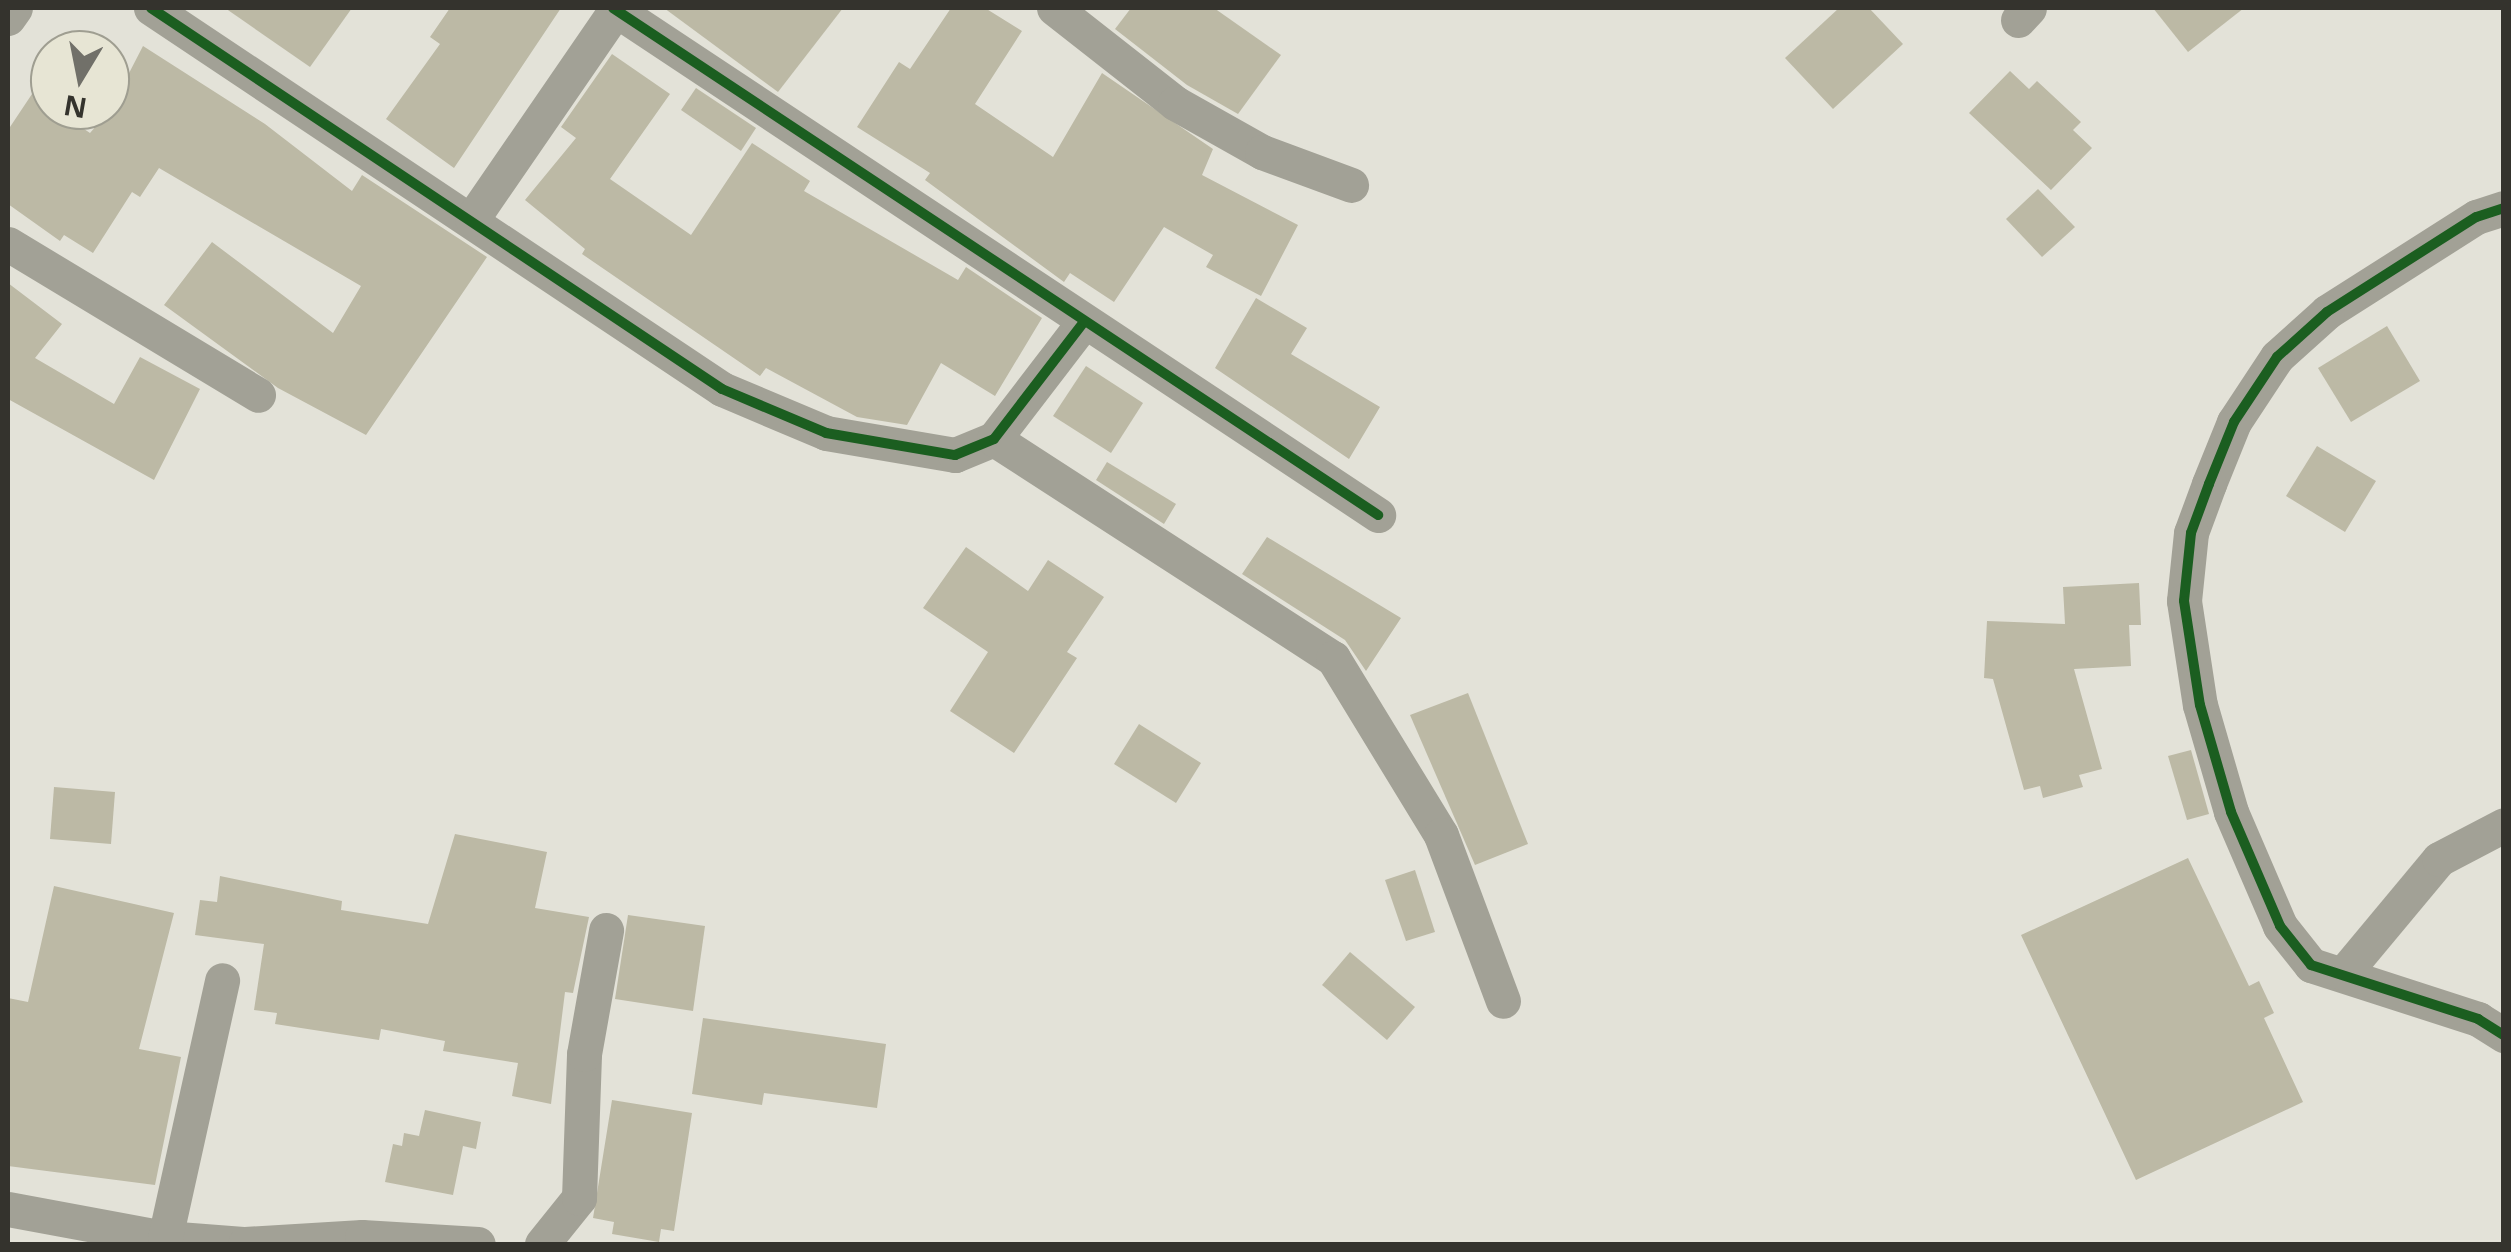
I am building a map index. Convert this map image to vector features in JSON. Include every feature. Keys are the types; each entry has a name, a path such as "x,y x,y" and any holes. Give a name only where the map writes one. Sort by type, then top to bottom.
{"street":[{"path":"8,18 15,8"},
{"path":"151,8 722,389 826,432 956,456 994,439 1083,323"},
{"path":"472,219 616,8 1083,323 1378,515"},
{"path":"1054,8 1176,103 1262,152 1352,185"},
{"path":"2504,208 2476,217 2327,312 2277,357 2234,422 2191,533 2184,601 2200,705 2231,812 2280,926 2312,966 2478,1019 2504,1035"},
{"path":"8,244 258,395"},
{"path":"994,439 1332,658 1441,835 1502,1001"},
{"path":"2344,974 2439,859 2504,825"},
{"path":"542,1244 579,1198 584,1054 606,930"},
{"path":"166,1238 222,980"},
{"path":"8,1209 166,1238 244,1244 362,1237 478,1244"}],"building":[{"path":"225,8 352,8 310,67"},
{"path":"450,8 561,8 454,168 386,119 440,44 430,37"},
{"path":"664,8 843,8 778,92"},
{"path":"951,8 985,8 1022,31 975,104 1053,157 1102,73 1213,149 1202,175 1298,225 1261,296 1206,267 1213,255 1164,227 1114,302 1070,273 1064,282 925,180 930,173 857,127 899,62 910,69"},
{"path":"1131,8 1214,8 1281,55 1238,114 1187,85 1115,29"},
{"path":"1839,8 1869,8 1903,44 1833,109 1785,58"},
{"path":"2153,8 2244,8 2188,52"},
{"path":"143,46 265,124 352,191 362,175 487,257 366,435 278,388 164,305 212,242 333,333 361,286 159,168 140,197 132,192 93,253 64,235 60,241 8,204 8,130 30,97 30,130 130,130 130,71"},
{"path":"612,54 670,94 610,179 691,235 752,143 810,181 804,191 958,280 966,267 1042,318 995,396 941,363 907,425 857,417 766,368 760,376 582,254 585,249 525,200 576,138 561,127"},
{"path":"2010,71 2029,89 2037,81 2081,122 2073,130 2092,148 2051,190 1969,113"},
{"path":"696,88 756,128 741,151 681,110"},
{"path":"2038,189 2075,227 2042,257 2006,219"},
{"path":"8,283 62,324 35,358 114,404 140,357 200,389 154,480 8,399"},
{"path":"1256,298 1307,328 1291,354 1380,407 1349,459 1215,368"},
{"path":"2387,326 2420,381 2351,422 2318,368"},
{"path":"1086,366 1143,403 1111,453 1053,416"},
{"path":"2317,446 2376,481 2345,532 2286,496"},
{"path":"1107,462 1176,504 1164,524 1096,480"},
{"path":"1267,537 1401,618 1366,671 1345,640 1242,574"},
{"path":"966,547 1028,591 1048,560 1104,597 1067,652 1077,658 1014,753 950,711 988,652 923,608"},
{"path":"2139,583 2141,625 2129,625 2131,666 2074,669 2102,769 2079,775 2083,787 2043,798 2040,786 2024,790 1993,679 1984,678 1987,621 2065,624 2063,587"},
{"path":"1468,693 1528,844 1475,865 1410,715"},
{"path":"1139,724 1201,763 1176,803 1114,764"},
{"path":"2191,750 2209,814 2187,820 2168,756"},
{"path":"54,787 115,792 111,844 50,839"},
{"path":"455,834 547,852 535,908 589,917 573,993 565,992 551,1104 512,1096 518,1063 443,1051 445,1041 381,1029 379,1040 275,1024 277,1013 254,1010 264,944 195,935 200,900 217,902 220,876 342,901 341,910 428,924"},
{"path":"2188,858 2249,986 2259,981 2274,1013 2264,1018 2303,1102 2136,1180 2021,935"},
{"path":"1415,870 1435,932 1406,941 1385,880"},
{"path":"54,886 174,913 139,1049 181,1057 155,1185 8,1166 8,998 28,1002"},
{"path":"628,915 705,926 693,1011 615,999"},
{"path":"1350,952 1415,1007 1387,1040 1322,985"},
{"path":"703,1018 886,1044 877,1108 764,1093 762,1105 692,1094"},
{"path":"612,1100 692,1113 674,1231 661,1229 659,1242 612,1234 614,1222 593,1218"},
{"path":"425,1110 481,1122 476,1149 463,1146 453,1195 385,1182 393,1144 402,1146 404,1133 419,1136"}],"cycle path":[{"path":"151,8 722,389 826,433 955,455 994,439 1083,323"},
{"path":"613,8 1378,515"},
{"path":"2504,208 2476,217 2327,312 2277,357 2234,422 2209,484 2191,533 2184,601 2200,705 2231,812 2280,926 2311,965 2478,1019 2504,1035"}]}
